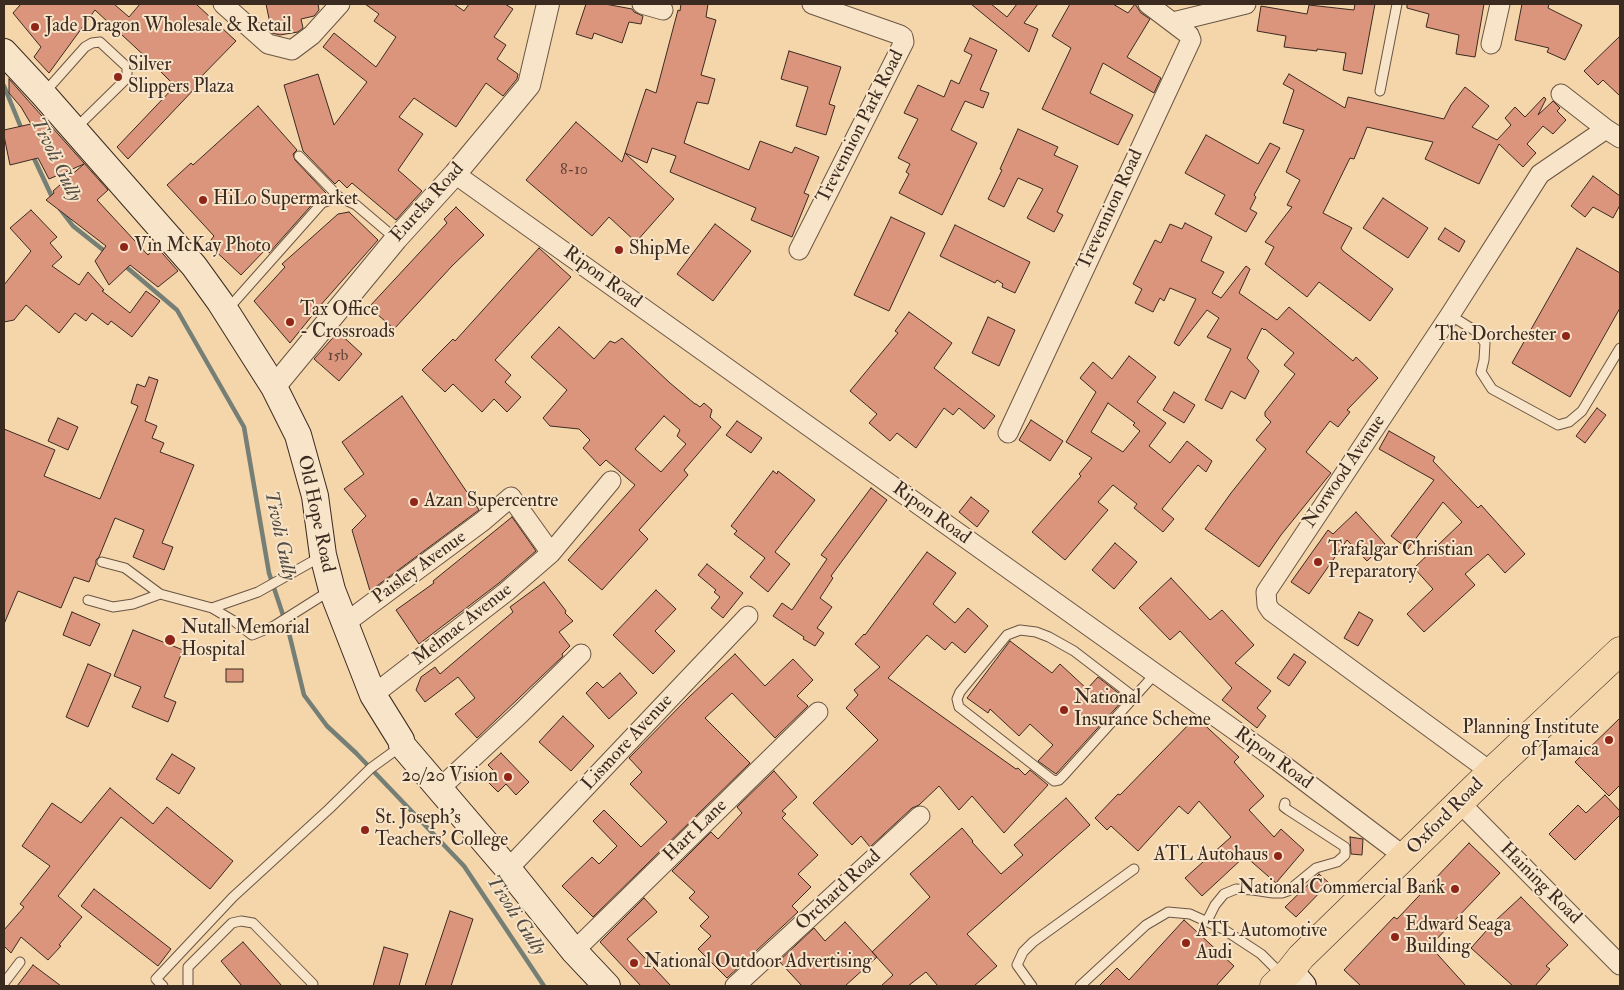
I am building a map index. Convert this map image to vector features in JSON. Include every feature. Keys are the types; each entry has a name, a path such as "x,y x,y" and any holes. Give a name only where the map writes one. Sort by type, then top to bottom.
{"main road":[{"name":"Old Hope Road","path":"4,52 194,266 226,311 274,387 298,435 315,496 322,555 332,590 373,695 401,740 402,745 508,869 574,951 608,986"},
{"name":"Oxford Road","path":"1288,980 1301,957 1491,772 1620,651"}],"street":[{"path":"223,4 268,44 292,50 312,35 340,4"},
{"name":"Eureka Road","path":"274,387 396,239 455,174 529,85 548,4"},
{"path":"642,4 664,10"},
{"name":"Trevennion Park Road","path":"799,250 904,42 903,37 900,35 812,4"},
{"name":"Trevennion Road","path":"1008,433 1191,40 1189,35 1148,4"},
{"path":"1173,22 1246,4"},
{"path":"1491,44 1500,4"},
{"name":"Norwood Avenue","path":"1491,772 1271,611 1266,599 1269,586 1450,315 1540,174 1613,134 1561,94"},
{"name":"Ripon Road","path":"455,174 1278,761 1405,857"},
{"name":"Melmac Avenue","path":"373,695 506,592 551,553 611,481"},
{"name":"Paisley Avenue","path":"344,624 483,521 511,497 551,553"},
{"name":"Lismore Avenue","path":"508,869 748,616"},
{"path":"439,789 581,654"},
{"name":"Hart Lane","path":"574,951 818,712"},
{"name":"Haining Road","path":"1460,803 1620,965"},
{"name":"Orchard Road","path":"735,986 920,816"}],"lane":[{"path":"1380,91 1397,4"},
{"path":"43,94 85,47 92,43 100,42 127,67 125,80 74,130"},
{"path":"299,156 339,197 356,206 396,239"},
{"path":"226,311 322,203 339,197"},
{"path":"1450,315 1477,332 1484,343 1484,360 1481,372 1492,389 1558,425 1569,422 1582,411 1620,348"},
{"path":"212,608 258,592 322,555"},
{"path":"102,562 125,568 160,594 212,608 234,621 252,635 274,626 332,590"},
{"path":"88,600 113,607 133,604 160,594"},
{"path":"1134,697 1074,651 1042,634 1020,630 1007,635 960,692 957,699 959,707 1054,781 1059,780 1155,674"},
{"path":"163,986 153,982 233,897 371,768 402,745"},
{"path":"1207,921 1224,894 1236,889 1273,894 1282,893 1316,868 1337,862 1345,855 1345,848 1284,808 1285,803"},
{"path":"1032,986 1017,965 1023,952 1033,942 1134,868"},
{"path":"1080,986 1146,925 1168,912 1190,914 1223,929 1261,954 1288,980"},
{"path":"188,986 188,967 232,923 241,921 253,923 313,984"},
{"path":"4,982 20,962"}],"building":[{"path":"21,4 114,4 129,17 140,4 196,4 236,41 196,82 198,85 128,159 117,147 175,86 95,10 49,73 34,57 41,47 13,13"},
{"path":"266,4 318,4 319,10 314,16 301,19 303,28 298,32 280,35 272,33"},
{"path":"365,4 454,4 464,11 469,4 505,4 513,9 494,37 506,45 497,59 518,74 517,79 503,96 486,83 456,127 414,98 399,117 423,134 398,170 422,191 396,220 352,183 347,188 339,180 335,184 303,151 284,85 318,74 334,125 367,82 323,47 334,33 376,67 396,37 374,21 379,14"},
{"path":"586,4 605,4 632,9 643,16 641,24 629,22 622,43 594,33 592,39 576,34"},
{"path":"681,4 708,4 706,17 716,20 701,75 715,79 708,104 697,102 684,143 749,170 760,141 792,153 795,147 819,157 804,193 809,195 792,237 751,220 756,208 670,172 676,156 652,148 647,163 625,153 646,89 656,93"},
{"path":"971,4 991,4 1007,17 1017,4 1038,4 1024,23 1038,29 1029,52"},
{"path":"1070,4 1113,4 1128,13 1135,4 1141,13 1150,19 1127,57 1161,78 1154,93 1103,63 1090,93 1133,115 1118,145 1042,109 1071,48 1052,36"},
{"path":"1355,4 1375,4 1362,74 1343,70 1346,53 1284,47 1286,36 1257,31 1261,6 1307,14 1309,5 1354,10"},
{"path":"1407,4 1484,4 1475,57 1456,54 1459,35 1426,27 1429,14 1407,8"},
{"path":"1522,4 1549,4 1548,8 1582,25 1565,60 1547,52 1549,48 1515,40"},
{"path":"1620,36 1620,96 1603,80 1598,85 1584,71"},
{"path":"970,38 997,50 980,90 989,93 983,108 965,101 951,130 977,143 942,215 899,193 909,174 906,172 910,164 898,158 918,119 904,113 918,85 944,97 951,80 959,84 972,55 964,51"},
{"path":"789,51 841,67 829,104 835,106 826,135 796,126 808,87 781,79"},
{"path":"1289,74 1345,108 1348,97 1444,119 1451,105 1465,87 1489,106 1472,127 1497,140 1511,125 1505,118 1515,107 1525,117 1544,97 1546,99 1538,115 1553,101 1560,108 1557,111 1566,120 1553,134 1543,126 1527,144 1536,153 1523,167 1499,144 1479,184 1425,159 1433,142 1367,127 1354,159 1350,158 1323,213 1352,228 1341,248 1343,251 1393,289 1370,321 1319,282 1307,297 1265,264 1274,247 1265,242 1292,207 1287,205 1300,180 1286,172 1304,130 1283,123 1294,90 1283,84"},
{"path":"9,79 108,190 97,200 148,255 156,246 178,271 158,287 130,265 109,285 95,261 106,246 46,200 54,193 53,191 84,164 49,179 38,158 10,165 4,130 31,124 21,107 9,93"},
{"path":"258,106 297,150 293,154 295,160 326,193 317,199 269,253 266,249 241,275 208,244 214,236 167,185 191,163 193,165"},
{"path":"576,122 622,162 625,153 674,199 636,242 609,217 592,236 526,180"},
{"path":"1018,129 1058,147 1054,155 1078,166 1057,212 1063,215 1054,232 1027,218 1043,189 1018,178 1004,207 988,199"},
{"path":"1206,135 1258,164 1270,143 1280,148 1254,195 1256,197 1250,209 1257,213 1246,232 1215,214 1225,195 1185,173"},
{"path":"1593,176 1620,196 1620,205 1613,218 1593,207 1585,217 1571,206"},
{"path":"1383,198 1428,228 1408,258 1363,228"},
{"path":"456,207 484,235 452,266 394,329 369,307 447,223 444,219"},
{"path":"31,210 57,237 50,243 62,257 52,266 79,285 88,272 104,290 102,291 130,313 146,291 160,301 132,337 111,321 108,325 92,313 86,321 75,313 59,333 26,305 14,320 4,322 4,285 31,251 10,228"},
{"path":"349,212 378,240 290,343 254,301 285,267 282,264 338,214"},
{"path":"891,217 925,233 889,311 854,295"},
{"path":"1185,223 1212,237 1201,261 1224,272 1212,293 1221,298 1246,266 1250,269 1239,293 1277,320 1289,307 1353,361 1356,357 1378,378 1347,410 1350,412 1338,427 1330,421 1306,452 1331,473 1281,535 1259,567 1205,529 1266,449 1256,440 1271,422 1265,416 1265,412 1295,374 1284,365 1294,353 1262,328 1247,358 1259,371 1245,399 1231,391 1222,409 1205,400 1231,349 1207,337 1219,318 1207,310 1179,346 1174,343 1196,299 1170,288 1164,301 1160,298 1153,312 1135,303 1142,289 1133,284 1155,240 1161,243 1170,224 1182,229"},
{"path":"715,224 751,251 713,301 677,274"},
{"path":"955,225 1030,262 1015,293 1002,287 1003,284 997,280 995,283 940,256"},
{"path":"1445,228 1465,241 1459,252 1438,239"},
{"path":"539,248 571,277 495,360 511,375 505,382 521,397 507,412 494,399 482,412 453,384 445,392 422,370 453,339 455,341"},
{"name":"The Dorchester","path":"1577,248 1620,273 1620,308 1570,397 1512,363"},
{"path":"909,312 952,343 934,368 995,416 984,429 959,408 953,415 944,408 916,448 897,433 890,441 869,423 877,414 850,391 898,333 895,331"},
{"path":"988,317 1015,330 999,366 972,353"},
{"path":"559,327 594,359 610,341 615,343 622,338 695,404 700,407 704,403 712,410 710,417 721,427 684,470 688,475 639,530 648,539 602,590 568,560 635,485 606,460 600,466 583,448 590,440 579,429 550,426 543,418 567,390 531,357","holes":["664,416 680,430 677,436 686,444 661,472 635,449"]},
{"path":"338,332 362,354 339,381 314,359"},
{"path":"1129,356 1156,377 1137,402 1166,423 1149,446 1170,463 1187,441 1212,461 1206,472 1198,465 1162,509 1174,519 1163,532 1134,508 1137,504 1113,485 1098,502 1108,510 1065,560 1032,532 1081,476 1079,474 1092,458 1066,442 1096,392 1080,378 1093,362 1112,379","holes":["1108,403 1135,423 1133,425 1140,431 1123,452 1091,432"]},
{"path":"149,377 158,380 145,421 157,426 152,438 164,443 160,452 194,465 162,543 173,547 164,570 133,557 144,530 115,518 96,560 89,582 74,577 61,608 18,591 4,624 4,429 55,450 44,476 100,499 138,406 131,403 137,384 145,387"},
{"path":"1174,392 1195,405 1184,423 1163,410"},
{"name":"Azan Supercentre","path":"402,396 479,510 370,591 352,530 366,516 344,489 364,474 342,442"},
{"path":"1597,408 1606,415 1585,443 1576,436"},
{"path":"58,418 78,427 68,450 48,441"},
{"path":"1031,420 1063,441 1050,461 1019,440"},
{"path":"737,421 762,438 751,453 726,435"},
{"path":"1389,431 1435,457 1433,461 1478,508 1481,505 1525,554 1505,573 1488,554 1465,574 1475,585 1424,632 1407,614 1433,589 1414,568 1462,522 1443,502 1408,549 1391,536 1434,480 1379,449"},
{"path":"773,471 777,474 778,471 815,500 775,552 790,564 768,592 750,577 765,558 734,534 737,531 731,526"},
{"path":"871,488 887,500 831,576 833,578 820,598 832,607 817,628 824,633 815,646 773,616 782,603 792,610 827,559 821,555"},
{"path":"971,497 989,511 977,527 959,512"},
{"path":"1356,512 1385,544 1367,561 1347,540 1309,594 1291,582 1328,530 1333,534"},
{"path":"512,517 536,551 499,583 419,644 396,610 434,583 433,581"},
{"path":"1115,543 1137,562 1114,589 1092,570"},
{"path":"927,552 956,573 933,604 955,623 968,608 988,626 965,653 952,642 945,650 927,635 888,678 1016,769 1018,768 1025,775 1030,770 1048,785 1004,833 972,796 959,810 939,786 870,847 861,836 852,845 813,803 878,740 846,708 858,695 854,690 880,667 855,644 865,635"},
{"path":"707,564 743,593 723,618 711,608 720,597 714,592 716,590 698,575"},
{"path":"1171,578 1210,620 1222,610 1254,645 1235,663 1271,691 1257,708 1266,716 1257,728 1222,700 1232,688 1180,631 1170,640 1139,608"},
{"path":"544,582 566,611 565,613 573,621 559,632 570,646 562,654 563,656 477,738 455,714 475,698 458,677 425,702 416,690 421,677 435,667 440,674 513,612 510,607"},
{"path":"656,590 676,609 655,631 675,651 653,674 613,635"},
{"path":"72,612 100,624 90,646 63,635"},
{"path":"1359,612 1373,620 1358,646 1344,638"},
{"path":"133,630 183,650 164,697 176,702 168,722 132,707 141,687 114,676"},
{"name":"National Insurance Scheme","path":"1010,641 1052,673 1060,664 1087,689 1098,677 1125,698 1056,774 1038,761 1053,745 1030,724 1019,736 990,709 988,713 967,698"},
{"path":"735,654 765,686 793,659 813,680 797,696 808,706 775,738 732,693 705,718 750,763 593,917 562,886 592,857 599,864 617,846 593,821 604,810 641,847 667,822 630,784 642,772 629,758 689,697"},
{"path":"1294,654 1306,662 1289,686 1277,678"},
{"path":"88,664 111,674 88,727 66,717"},
{"path":"226,669 243,669 243,682 226,682"},
{"path":"620,673 637,693 609,719 586,693 597,682 603,688"},
{"path":"563,716 594,746 571,771 539,742"},
{"path":"1196,717 1239,757 1234,762 1264,796 1249,810 1274,837 1281,829 1304,850 1276,883 1245,856 1202,896 1185,878 1231,837 1199,801 1188,814 1179,806 1138,851 1111,826 1107,830 1095,818"},
{"name":"Planning Institute of Jamaica","path":"1620,718 1620,785 1609,796 1575,762"},
{"name":"20/20 Vision","path":"501,753 529,782 516,795 506,784 498,792 487,781 496,773 488,765"},
{"path":"172,754 195,768 179,794 156,779"},
{"path":"774,771 797,797 782,811 786,814 782,818 818,855 798,874 811,887 792,906 798,912 727,978 698,949 711,936 700,926 709,917 689,898 695,892 672,871 711,832 718,839 742,813 737,807"},
{"path":"110,788 153,824 167,807 233,861 210,889 121,817 58,896 82,917 59,945 61,946 48,960 21,937 11,953 4,946 4,930 24,907 20,904 50,866 22,846 52,803 81,823"},
{"path":"1605,795 1620,811 1620,815 1575,860 1549,834 1578,805 1586,813"},
{"path":"1066,798 1090,825 967,934 997,966 974,986 938,986 926,972 908,986 881,986 893,975 872,952 930,897 910,874 962,828 1001,874 1023,855 1014,845"},
{"path":"1350,837 1363,839 1362,855 1351,854"},
{"path":"1469,843 1500,873 1430,946 1466,986 1361,986 1344,970 1394,917 1397,919"},
{"path":"1319,874 1329,883 1296,917 1285,907"},
{"path":"94,889 171,949 158,966 81,906"},
{"path":"1521,897 1568,945 1546,966 1550,969 1535,986 1513,986 1471,948 1495,921"},
{"name":"National Outdoor Advertising","path":"644,898 657,912 627,939 671,986 641,986 600,942"},
{"path":"450,911 473,919 451,986 425,986"},
{"name":"ATL Automotive Audi","path":"1184,920 1234,966 1216,986 1099,986 1117,968 1129,980"},
{"path":"845,922 877,957 845,986 802,986 779,961 814,928 825,941"},
{"path":"243,942 282,986 242,986 221,961"},
{"path":"384,947 408,954 399,986 373,986"},
{"path":"33,965 61,986 17,986"}],"waterway":[{"name":"Tivoli Gully","path":"4,86 22,130"},
{"name":"Tivoli Gully","path":"32,154 53,199"},
{"name":"Tivoli Gully","path":"60,209 73,226 107,253"},
{"name":"Tivoli Gully","path":"124,265 177,310 244,427 269,573 289,633 304,695 327,726 356,753 464,866 544,986"}],"place":[{"name":"Jade Dragon Wholesale & Retail","path":"35,27"},
{"name":"Silver Slippers Plaza","path":"118,77"},
{"name":"HiLo Supermarket","path":"203,200"},
{"name":"Vin McKay Photo","path":"124,247"},
{"name":"ShipMe","path":"619,250"},
{"name":"Tax Office - Crossroads","path":"290,322"},
{"name":"The Dorchester","path":"1566,336"},
{"name":"Azan Supercentre","path":"414,502"},
{"name":"Trafalgar Christian Preparatory","path":"1318,562"},
{"name":"Nutall Memorial Hospital","path":"170,640"},
{"name":"National Insurance Scheme","path":"1064,710"},
{"name":"Planning Institute of Jamaica","path":"1609,740"},
{"name":"20/20 Vision","path":"508,777"},
{"name":"St. Joseph's Teachers' College","path":"365,830"},
{"name":"ATL Autohaus","path":"1278,856"},
{"name":"National Commercial Bank","path":"1455,889"},
{"name":"Edward Seaga Building","path":"1395,937"},
{"name":"ATL Automotive Audi","path":"1186,943"},
{"name":"National Outdoor Advertising","path":"634,963"}]}
